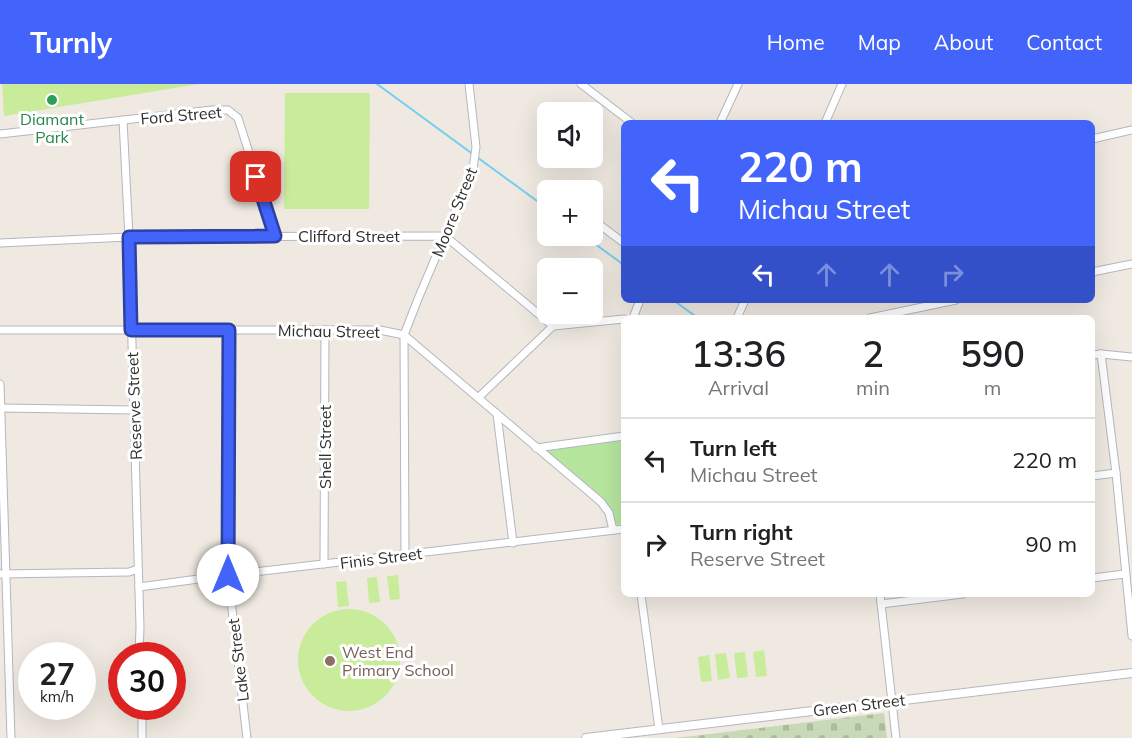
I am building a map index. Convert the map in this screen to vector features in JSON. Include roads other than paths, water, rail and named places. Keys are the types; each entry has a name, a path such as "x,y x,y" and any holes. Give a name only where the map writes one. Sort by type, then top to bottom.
{"street":[{"name":"Moore Street","path":"404,335 470,180 476,157 469,84"},
{"path":"581,84 628,120"},
{"path":"721,120 738,84"},
{"path":"826,120 842,84"},
{"name":"Ford Street","path":"0,134 228,110 238,118 275,236"},
{"name":"Reserve Street","path":"123,120 129,237 139,642"},
{"path":"1095,138 1132,130"},
{"path":"603,227 621,241"},
{"name":"Clifford Street","path":"0,243 129,237 445,236"},
{"path":"445,236 553,326"},
{"path":"1095,271 1132,264"},
{"path":"884,315 942,303"},
{"path":"479,397 553,326 621,319"},
{"name":"Michau Street","path":"0,330 380,330 404,335 601,502 609,513 613,530"},
{"name":"Lake Street","path":"229,330 228,575 247,738"},
{"name":"Shell Street","path":"324,564 325,330"},
{"path":"404,335 405,555"},
{"path":"1101,354 1116,473 1132,636"},
{"path":"1095,355 1132,357"},
{"path":"0,384 4,672 11,738"},
{"path":"1,408 134,410"},
{"path":"497,414 513,543"},
{"path":"536,448 621,436"},
{"path":"1095,476 1116,473"},
{"name":"Finis Street","path":"139,587 621,529"},
{"path":"3,574 129,572 138,569"},
{"path":"1095,578 1125,574"},
{"path":"641,597 659,729"},
{"path":"880,597 896,738"},
{"path":"881,604 938,597"},
{"name":"Green Street","path":"586,738 1132,673"},
{"path":"142,720 142,738"}],"waterway":[{"path":"377,84 537,201"},
{"path":"598,246 621,263"},
{"path":"677,303 694,315"}],"place":[{"name":"Diamant Park","path":"52,100"},
{"name":"West End Primary School","path":"330,661"}]}
